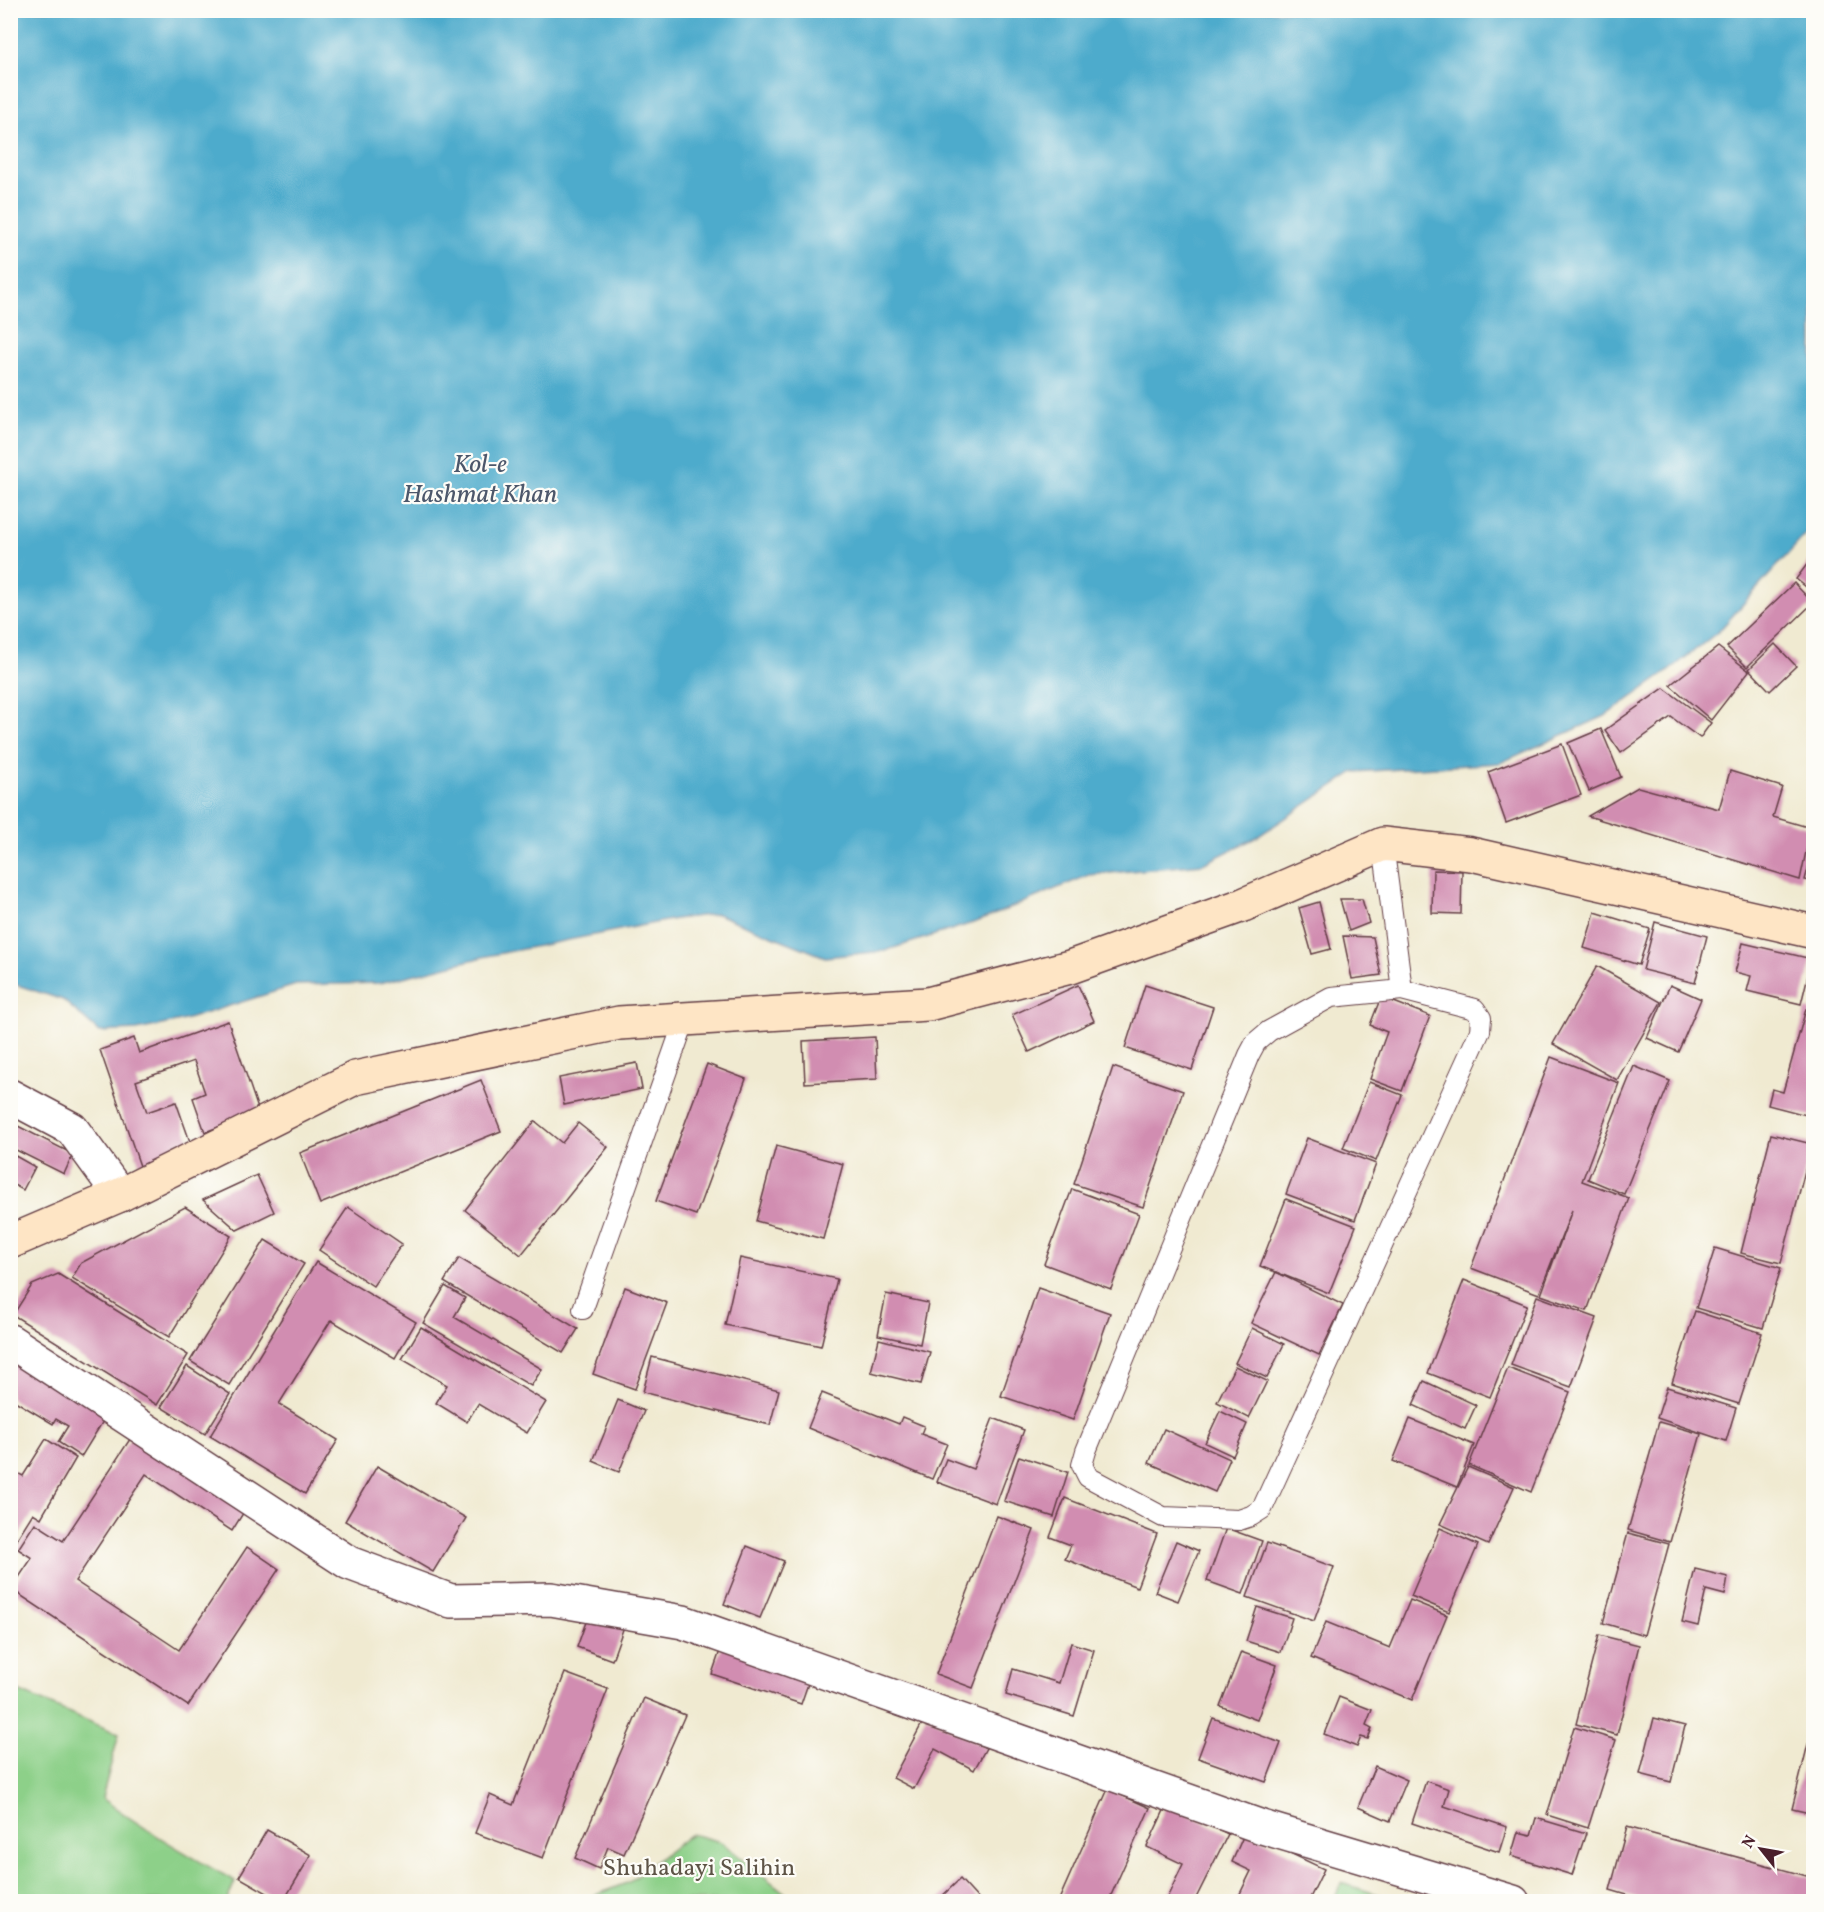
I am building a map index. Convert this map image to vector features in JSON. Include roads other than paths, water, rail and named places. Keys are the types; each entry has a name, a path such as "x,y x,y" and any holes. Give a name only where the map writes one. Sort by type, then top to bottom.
{"street":[{"path":"10,1242 120,1195 355,1078 619,1023 928,1004 1070,967 1243,905 1383,844 1470,854 1814,932"},
{"path":"10,1096 72,1129 120,1195"},
{"path":"10,1341 349,1563 410,1586 451,1601 551,1599 683,1622 1262,1827 1513,1902"}],"lane":[{"path":"1383,844 1402,990"},
{"path":"1402,990 1475,1009 1481,1018 1480,1031 1262,1509 1239,1520 1163,1518 1088,1477 1082,1465 1239,1077 1256,1042 1269,1031 1331,997 1402,990"},
{"path":"584,1309 685,1019"}],"water":[{"name":"Kol-e Hashmat Khan","path":"11,10 1813,11 1813,526 1719,631 1666,673 1605,716 1500,763 1354,772 1257,837 1203,864 1089,875 979,921 884,951 825,957 717,914 675,919 487,956 380,983 296,985 181,1021 137,1030 99,1032 63,1000 11,983"}],"park label":[{"name":"Shuhadayi Salihin","path":"699,1869"}]}
